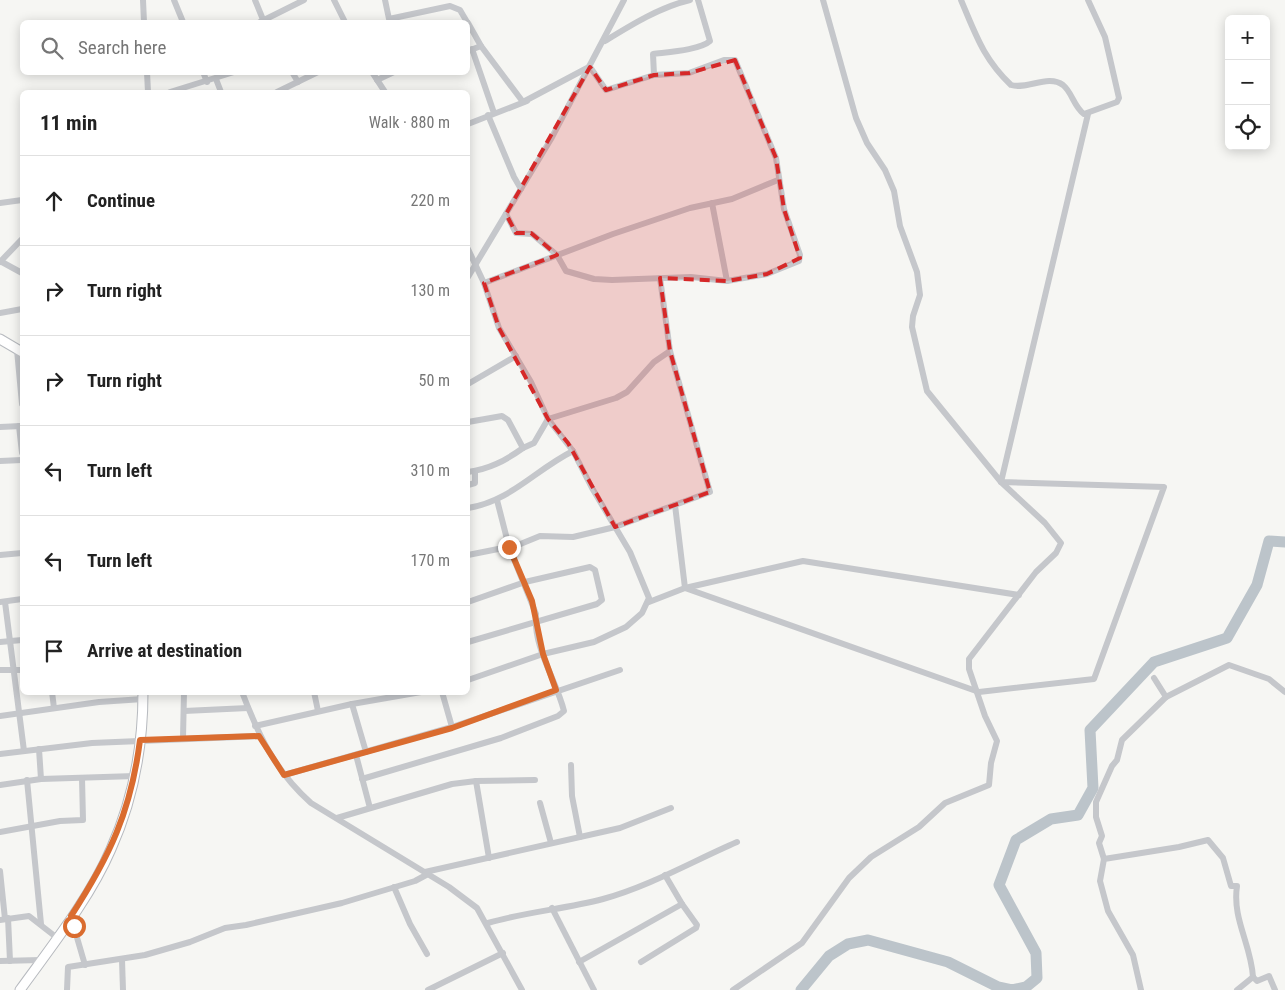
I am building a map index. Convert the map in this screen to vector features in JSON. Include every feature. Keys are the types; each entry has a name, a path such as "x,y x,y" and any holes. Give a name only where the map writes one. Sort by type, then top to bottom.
{"main road":[{"path":"0,340 20,351"},
{"path":"20,990 71,916 111,850 125,813 135,776 143,696"}],"street":[{"path":"142,0 144,20"},
{"path":"174,0 182,20"},
{"path":"254,0 261,20"},
{"path":"266,20 304,0"},
{"path":"334,0 344,20"},
{"path":"385,0 389,20 450,6 460,10 465,20"},
{"path":"470,274 522,189 590,67 624,0"},
{"path":"604,41 628,27 690,0"},
{"path":"654,75 654,54 686,49 706,44 710,41 698,0"},
{"path":"733,990 802,943 850,878 871,857 919,827 945,802 989,785 991,762 997,742 984,716 978,692 969,669 969,659 1036,572 1056,553 1061,543 1045,523 1001,482 927,391 912,327 913,316 920,294 918,278 900,226 894,190 856,118 824,0"},
{"path":"961,0 978,41 994,68 1011,85 1030,86 1048,81 1063,85 1081,112 1088,114 1110,106 1117,102 1118,98 1104,37 1088,0"},
{"path":"470,28 481,46 524,102"},
{"path":"481,46 470,50 514,177 522,189"},
{"path":"506,214 516,233 532,234 557,255 566,272 582,276 612,280 692,277 727,281 767,274 800,258 784,209 776,158 735,60 724,60 689,73 654,75 606,90 590,67"},
{"path":"470,123 524,102 558,86 590,67"},
{"path":"147,75 148,90"},
{"path":"205,75 207,82"},
{"path":"177,90 216,80 227,75"},
{"path":"294,75 298,82"},
{"path":"283,90 312,75"},
{"path":"374,75 383,90"},
{"path":"377,80 388,75"},
{"path":"216,80 220,90"},
{"path":"1001,482 1088,114"},
{"path":"484,283 619,231 690,208 732,199 778,180"},
{"path":"0,203 20,200"},
{"path":"712,203 727,281"},
{"path":"20,241 0,261 20,272"},
{"path":"470,254 484,283 499,328 516,356 548,419 573,451 630,552 649,602"},
{"path":"470,555 509,547 540,536 573,536 615,527 710,492 670,351 660,278"},
{"path":"0,312 20,309"},
{"path":"470,484 475,483 471,472 506,460 534,443 548,419 616,398 627,392 654,362 670,351"},
{"path":"470,383 516,356"},
{"path":"470,422 502,416 508,420 523,448"},
{"path":"0,428 20,426"},
{"path":"470,507 497,500 526,484 539,470 573,451"},
{"path":"0,461 20,460"},
{"path":"685,588 978,692 1094,679 1164,487 1001,482"},
{"path":"362,779 501,738 558,716 564,711 543,654 535,624 536,614 525,582 509,547 497,500"},
{"path":"675,505 685,588"},
{"path":"0,555 20,553"},
{"path":"470,679 543,654 594,642 626,627 642,613 649,602 685,588 803,561 1019,595"},
{"path":"470,601 525,582 593,568 602,595 602,600 597,604 535,624 470,641"},
{"path":"20,599 2,602 11,641 24,751"},
{"path":"0,642 20,640"},
{"path":"1141,990 1133,956 1108,911 1100,881 1104,859 1099,844 1102,836 1096,817 1096,802 1112,766 1117,760 1122,740 1166,696 1229,665 1268,679 1285,692"},
{"path":"0,670 20,670"},
{"path":"284,775 452,728 556,690 620,670"},
{"path":"1154,678 1166,696"},
{"path":"52,695 54,708"},
{"path":"183,738 184,695"},
{"path":"243,695 259,736 284,775 311,802 426,873 477,908 488,923 522,990"},
{"path":"315,695 318,711"},
{"path":"256,726 318,711 404,695"},
{"path":"443,695 452,728"},
{"path":"0,716 143,696"},
{"path":"352,704 366,752"},
{"path":"184,711 248,708"},
{"path":"0,754 140,740 259,736"},
{"path":"38,749 41,779"},
{"path":"356,755 370,808"},
{"path":"571,764 572,796 580,836"},
{"path":"0,785 41,779 135,776"},
{"path":"0,832 60,821 83,820 82,778"},
{"path":"27,780 41,924"},
{"path":"337,818 431,789 476,781 535,780"},
{"path":"476,781 489,858"},
{"path":"540,803 551,843"},
{"path":"67,990 68,967 72,965 122,960 190,942 225,928 342,903 394,887 426,873 620,828 672,808"},
{"path":"1104,859 1179,847 1208,840 1223,858 1231,886 1237,886 1235,903 1249,953 1253,977 1257,981 1269,976 1275,990"},
{"path":"488,923 511,916 603,899 665,875 737,842"},
{"path":"0,871 10,961"},
{"path":"641,962 696,928 697,925 665,875"},
{"path":"394,887 410,924 427,954"},
{"path":"579,962 682,904"},
{"path":"552,908 594,990"},
{"path":"4,919 29,916 56,937"},
{"path":"71,916 86,965"},
{"path":"428,990 503,953"},
{"path":"0,961 41,960"},
{"path":"122,960 123,990"},
{"path":"1237,990 1253,977"}],"highlighted area":[{"path":"735,60 776,158 784,209 800,258 767,274 727,281 660,278 670,351 710,492 615,527 568,443 548,419 499,328 484,283 557,255 531,233 516,233 506,214 590,67 606,90 654,75 689,73"}],"waterway":[{"path":"801,990 829,956 848,944 868,940 948,962 998,987 1012,990 1026,987 1037,978 1036,953 999,885 1016,840 1051,819 1078,815 1093,788 1090,730 1154,662 1227,638 1257,585 1269,541 1285,542"}],"route":[{"path":"74,926 71,916 94,881 111,850 125,813 135,776 140,740 259,736 268,753 284,775 452,728 556,690 543,654 535,624 536,614 532,601 509,547"}]}
